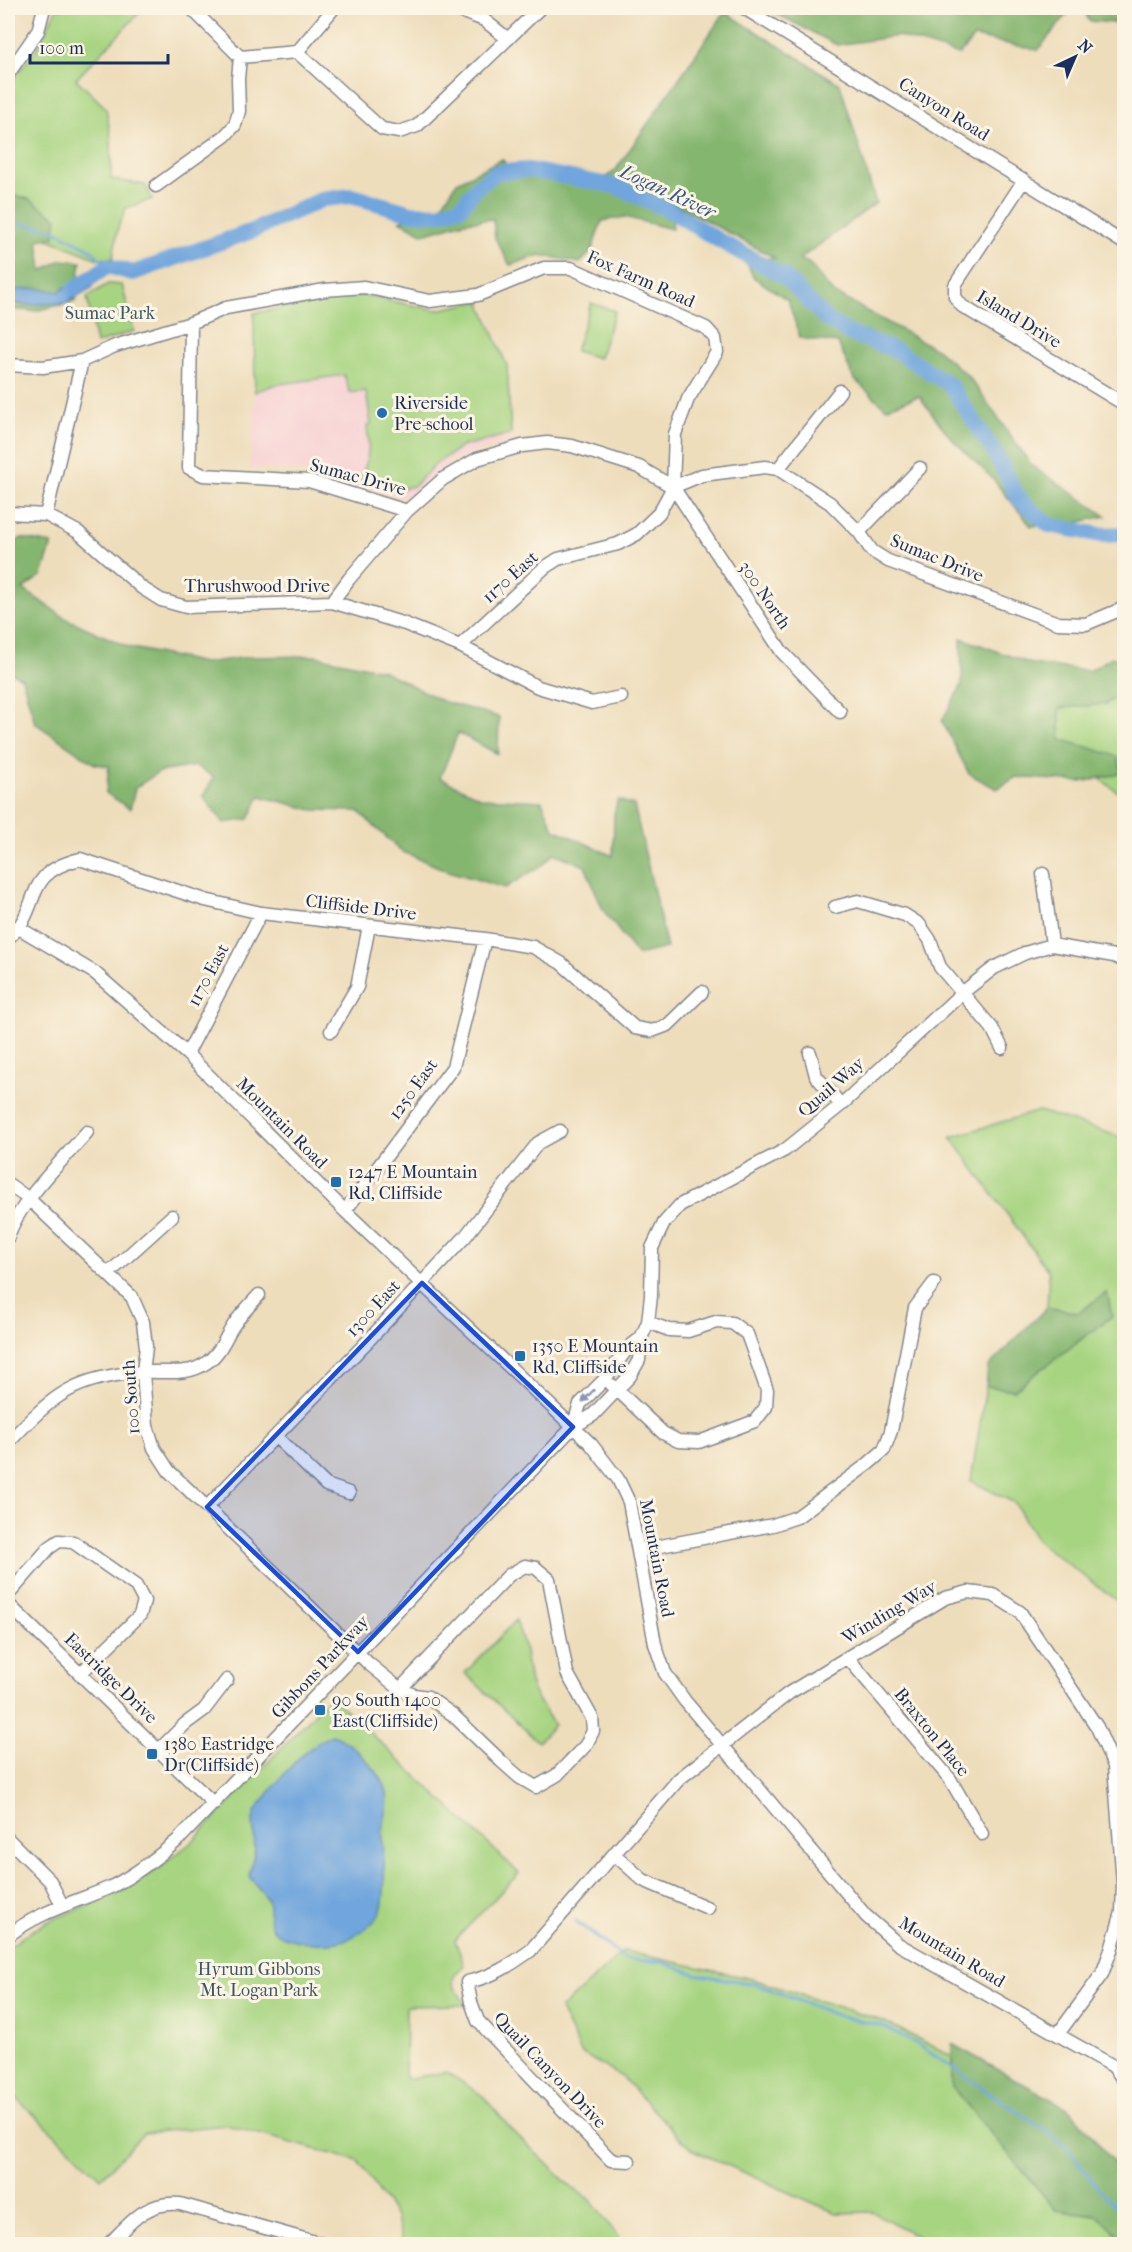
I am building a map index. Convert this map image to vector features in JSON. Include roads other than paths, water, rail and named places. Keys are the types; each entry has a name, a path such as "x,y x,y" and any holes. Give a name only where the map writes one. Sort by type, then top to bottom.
{"street":[{"path":"8,74 38,31 44,8"},
{"path":"191,8 240,57"},
{"path":"240,57 297,52 334,8"},
{"path":"452,8 484,20 508,39"},
{"path":"297,52 382,129 399,132 417,126 540,8"},
{"name":"Canyon Road","path":"744,8 1125,243"},
{"path":"156,186 225,136 235,125 239,111 240,57"},
{"name":"Island Drive","path":"1024,180 955,285 955,297 962,306 1125,404"},
{"name":"Fox Farm Road","path":"82,361 115,346 191,323 226,308 325,290 364,287 430,301 478,295 544,268 571,268 706,328 715,338 717,352 688,399 675,434 673,487"},
{"name":"Sumac Drive","path":"191,323 189,468 203,475 309,481 407,511 443,479 477,459 522,446 547,442 572,446 639,467 673,487"},
{"path":"8,365 43,367 82,361 46,515"},
{"path":"673,487 702,475 765,467 778,469 840,391"},
{"path":"859,532 920,468"},
{"name":"Sumac Drive","path":"778,469 830,503 859,532 872,550 888,561 1058,623 1086,624 1125,609"},
{"name":"1170 East","path":"460,646 544,568 558,559 618,544 637,534 658,513 673,487"},
{"name":"300 North","path":"673,487 782,652 840,712"},
{"path":"332,602 407,511"},
{"name":"Thrushwood Drive","path":"8,513 46,515 78,532 142,588 161,600 186,607 332,602 405,624 460,646 538,687 592,703 621,697"},
{"name":"Cliffside Drive","path":"19,928 41,878 60,864 80,859 205,900 261,913 485,939 533,947 561,963 635,1028 652,1031 668,1025 702,992"},
{"path":"1043,874 1052,945"},
{"path":"835,907 858,902 905,915 919,924 930,940 940,967 992,1028 1002,1048"},
{"name":"1170 East","path":"187,1054 261,913"},
{"path":"331,1031 357,987 369,926"},
{"path":"8,938 19,928"},
{"name":"Mountain Road","path":"19,928 36,936 95,974 187,1054 345,1211 591,1444 618,1479 629,1502 655,1644 665,1673 685,1701 866,1916 898,1944 1113,2066 1125,2079"},
{"name":"1250 East","path":"345,1211 453,1067 485,939"},
{"name":"Quail Way","path":"573,1427 592,1415 617,1390 630,1376 639,1360 641,1338 648,1322 652,1248 664,1223 680,1205 785,1150 841,1105 962,993 994,968 1025,953 1052,945 1114,956 1125,961"},
{"path":"810,1053 816,1076 841,1105"},
{"name":"1300 East","path":"207,1507 465,1237 538,1143 560,1131"},
{"path":"8,1237 10,1228 29,1199 87,1132"},
{"name":"100 South","path":"8,1184 29,1199 132,1296 143,1322 146,1347 143,1372 147,1426 154,1448 169,1471 358,1652 400,1689"},
{"path":"109,1273 172,1216"},
{"path":"639,1550 774,1525 797,1517 884,1450 891,1431 915,1308 934,1283"},
{"path":"8,1443 37,1412 57,1396 78,1384 103,1377 143,1372 188,1372 206,1363 222,1347 235,1323 259,1295"},
{"path":"605,1379 663,1433 678,1441 699,1442 755,1420 766,1407 767,1390 747,1334 732,1323 716,1322 688,1332 669,1330 648,1322"},
{"name":"Quail Way","path":"573,1427 580,1404 605,1379 627,1349 641,1338"},
{"name":"Gibbons Parkway","path":"8,1936 20,1926 62,1905 114,1885 156,1858 178,1840 573,1427"},
{"path":"276,1437 326,1485 349,1493"},
{"path":"8,1595 49,1548 59,1541 73,1542 136,1586 144,1601 141,1615 80,1674"},
{"path":"525,1566 536,1568 549,1579 567,1673 592,1718 593,1731 586,1745 557,1775 536,1787 519,1777 453,1715 428,1697 414,1695 400,1689 509,1575 525,1566"},
{"name":"Winding Way","path":"467,1982 486,1978 503,1970 530,1951 679,1779 789,1693 945,1598 968,1592 993,1595 1020,1612 1097,1727 1114,1766 1123,1883 1122,1912 1112,1950 1101,1974 1058,2034"},
{"name":"Eastridge Drive","path":"8,1604 214,1804"},
{"name":"Braxton Place","path":"848,1658 950,1779 982,1834"},
{"path":"159,1750 185,1724 204,1710 227,1680"},
{"path":"8,1839 50,1881 62,1905"},
{"path":"614,1854 643,1880 708,1908"},
{"name":"Quail Canyon Drive","path":"467,1982 478,2021 611,2160 629,2161"},
{"path":"109,2244 143,2212 156,2205 167,2203 180,2204 322,2244"}],"water":[{"path":"88,271 93,287 66,303 24,305 8,301 8,291 36,288 59,292"},
{"path":"332,1735 347,1743 364,1757 378,1774 386,1789 388,1800 383,1834 383,1899 377,1918 356,1935 340,1942 315,1943 288,1938 272,1929 268,1902 249,1876 255,1850 253,1820 255,1812 289,1768 310,1748"}],"waterway":[{"name":"Logan River","path":"73,290 108,266 133,273 252,231 323,199 352,196 411,213 438,214 461,207 477,187 497,172 529,170 615,186 671,211 785,277 826,319 849,333 897,351 950,385 994,452 1019,499 1049,525 1101,535 1124,534"},
{"path":"8,222 52,229 90,249 108,266"},
{"path":"576,1921 625,1959 662,1962 695,1974 755,1984 842,2017 883,2026 917,2044 1048,2132 1070,2151 1094,2183 1124,2215"}],"place":[{"name":"Riverside Pre-school","path":"382,413"},
{"name":"1247 E Mountain Rd, Cliffside","path":"336,1182"},
{"name":"1350 E Mountain Rd, Cliffside","path":"520,1356"},
{"name":"90 South 1400 East(Cliffside)","path":"320,1710"},
{"name":"1380 Eastridge Dr(Cliffside)","path":"152,1754"}],"park label":[{"name":"Sumac Park","path":"110,313"},
{"name":"Hyrum Gibbons Mt. Logan Park","path":"259,1979"}]}
